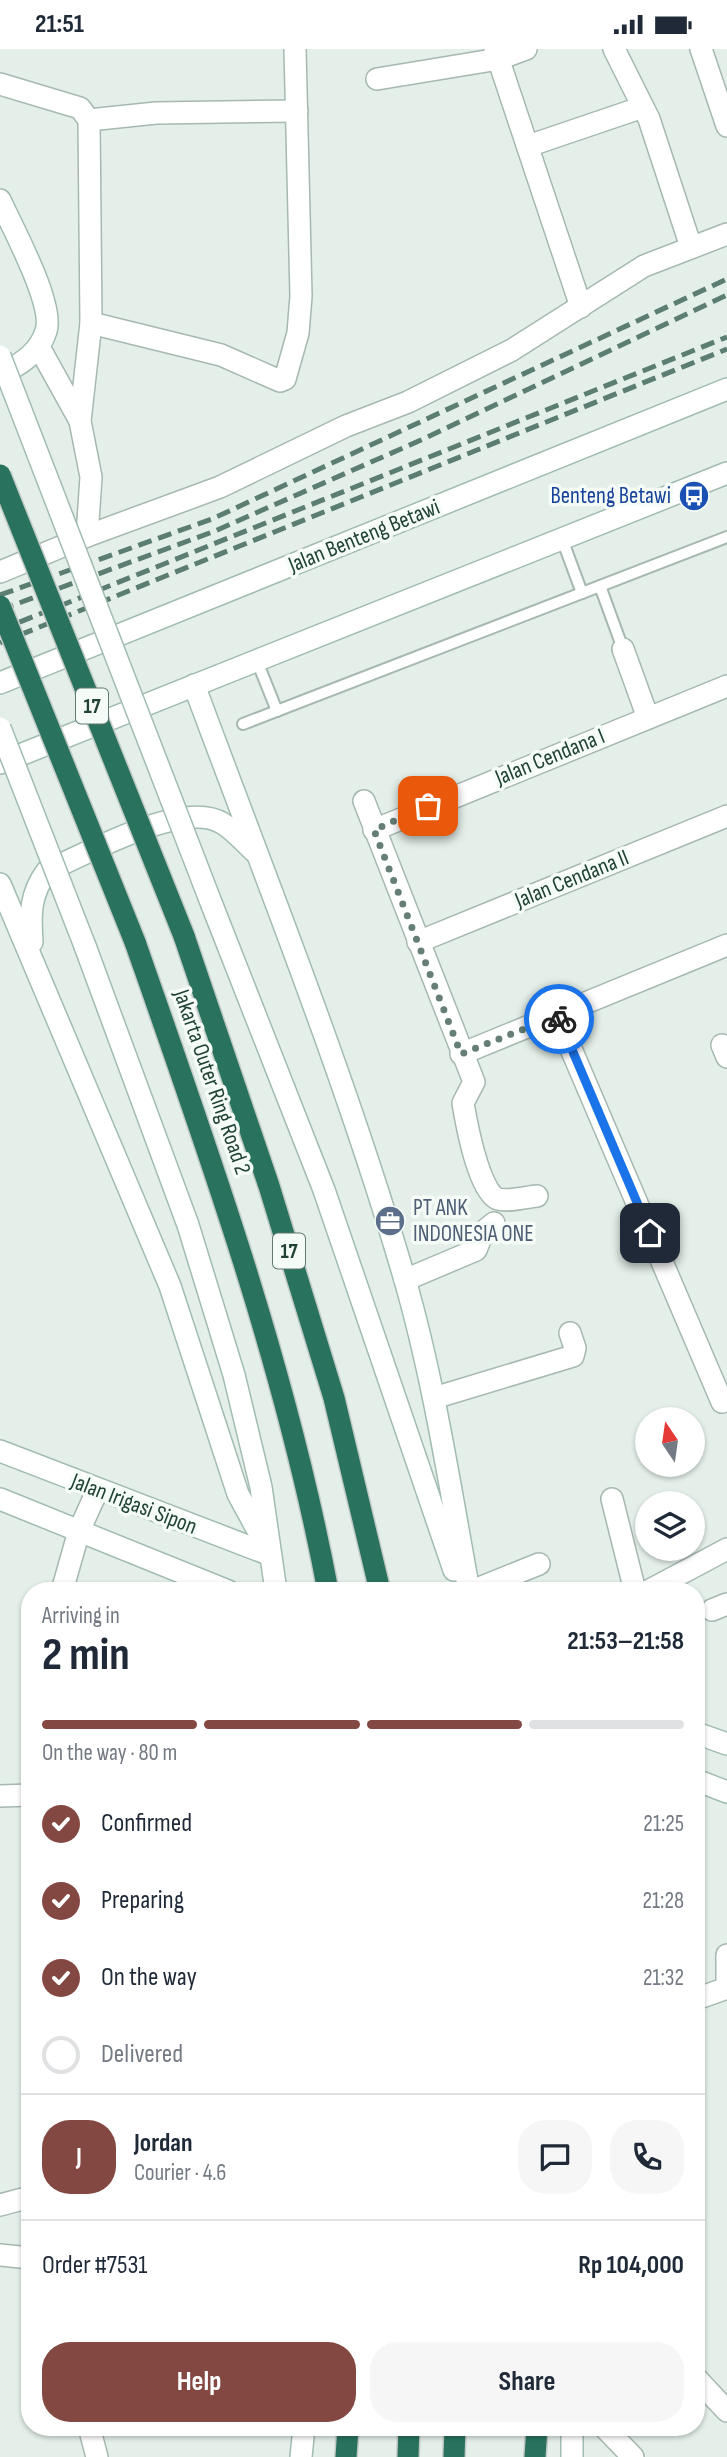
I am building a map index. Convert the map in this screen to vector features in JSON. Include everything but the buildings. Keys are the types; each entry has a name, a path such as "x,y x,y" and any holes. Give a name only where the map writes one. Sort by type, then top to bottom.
{"highway":[{"name":"17","path":"0,475 184,936 278,1213 334,1398 379,1581"},
{"name":"Jakarta Outer Ring Road 2","path":"0,605 135,942 227,1204 289,1409 326,1582"},
{"path":"346,2457 347,2436"},
{"path":"408,2457 409,2436"},
{"path":"454,2457 455,2436"},
{"path":"535,2457 536,2436"}],"street":[{"path":"90,323 220,355 269,377 281,381 285,379 298,333 301,296 295,49"},
{"path":"377,79 526,49"},
{"path":"614,49 643,107 691,247"},
{"path":"701,49 727,126"},
{"path":"497,54 581,307"},
{"path":"0,84 80,108 89,120 90,323 80,421 91,477 87,536"},
{"path":"528,146 643,107"},
{"path":"89,120 156,113 297,111"},
{"path":"0,201 38,283 48,329 39,347 23,362 0,374"},
{"path":"0,572 87,536 220,487 346,426 408,402 512,350 644,266 727,234"},
{"path":"39,347 80,421"},
{"path":"0,356 324,1191 391,1379 458,1582"},
{"name":"Jalan Benteng Betawi","path":"0,683 727,389"},
{"path":"0,763 727,473"},
{"path":"623,649 648,717"},
{"path":"194,685 314,1005 405,1280 434,1398 468,1582"},
{"name":"Jalan Cendana I","path":"374,830 727,686"},
{"path":"0,728 85,946 200,1262 255,1462 274,1582"},
{"path":"363,801 474,1082 463,1103 466,1124 490,1193 498,1199 537,1196"},
{"path":"32,955 29,910 35,887 47,871 168,820 194,816 221,822 257,854"},
{"name":"Jalan Cendana II","path":"418,942 727,816"},
{"path":"0,884 170,1286 238,1494 268,1554"},
{"path":"461,1054 727,945"},
{"path":"557,1016 722,1402"},
{"path":"405,1280 476,1250 483,1232 494,1223"},
{"path":"434,1398 573,1356 575,1348 570,1333"},
{"name":"Jalan Irigasi Sipon","path":"0,1451 97,1493 268,1554"},
{"path":"65,1582 80,1530 97,1493"},
{"name":"Jalan Irigasi Sipon","path":"0,1499 206,1582"},
{"path":"612,1499 633,1582"},
{"path":"665,1582 726,1550"},
{"path":"493,1582 539,1564"},
{"path":"705,1736 727,1744"},
{"path":"705,1783 727,1792"},
{"path":"0,1796 21,1795"},
{"path":"727,1955 727,1979"},
{"path":"705,1997 727,1988"},
{"path":"0,2206 21,2200"},
{"path":"0,2255 21,2257"},
{"path":"705,2388 727,2411"},
{"path":"89,2436 90,2454"},
{"path":"301,2457 303,2436"},
{"path":"572,2436 572,2457"},
{"path":"613,2436 633,2457"}],"lane":[{"path":"243,724 727,537"},
{"path":"562,539 582,593"},
{"path":"600,586 623,649"},
{"path":"257,660 277,711"}],"railway":[{"path":"0,595 212,519 727,279"},
{"path":"0,610 215,531 421,440 727,295"},
{"path":"0,630 727,337"},
{"path":"0,643 727,349"}],"way so far":[{"path":"428,806 380,825 374,830 461,1054 557,1016 559,1019"}],"place":[{"name":"Benteng Betawi","path":"694,496"},
{"name":"PT ANK INDONESIA ONE","path":"390,1221"}],"route":[{"path":"559,1019 650,1233"}]}
